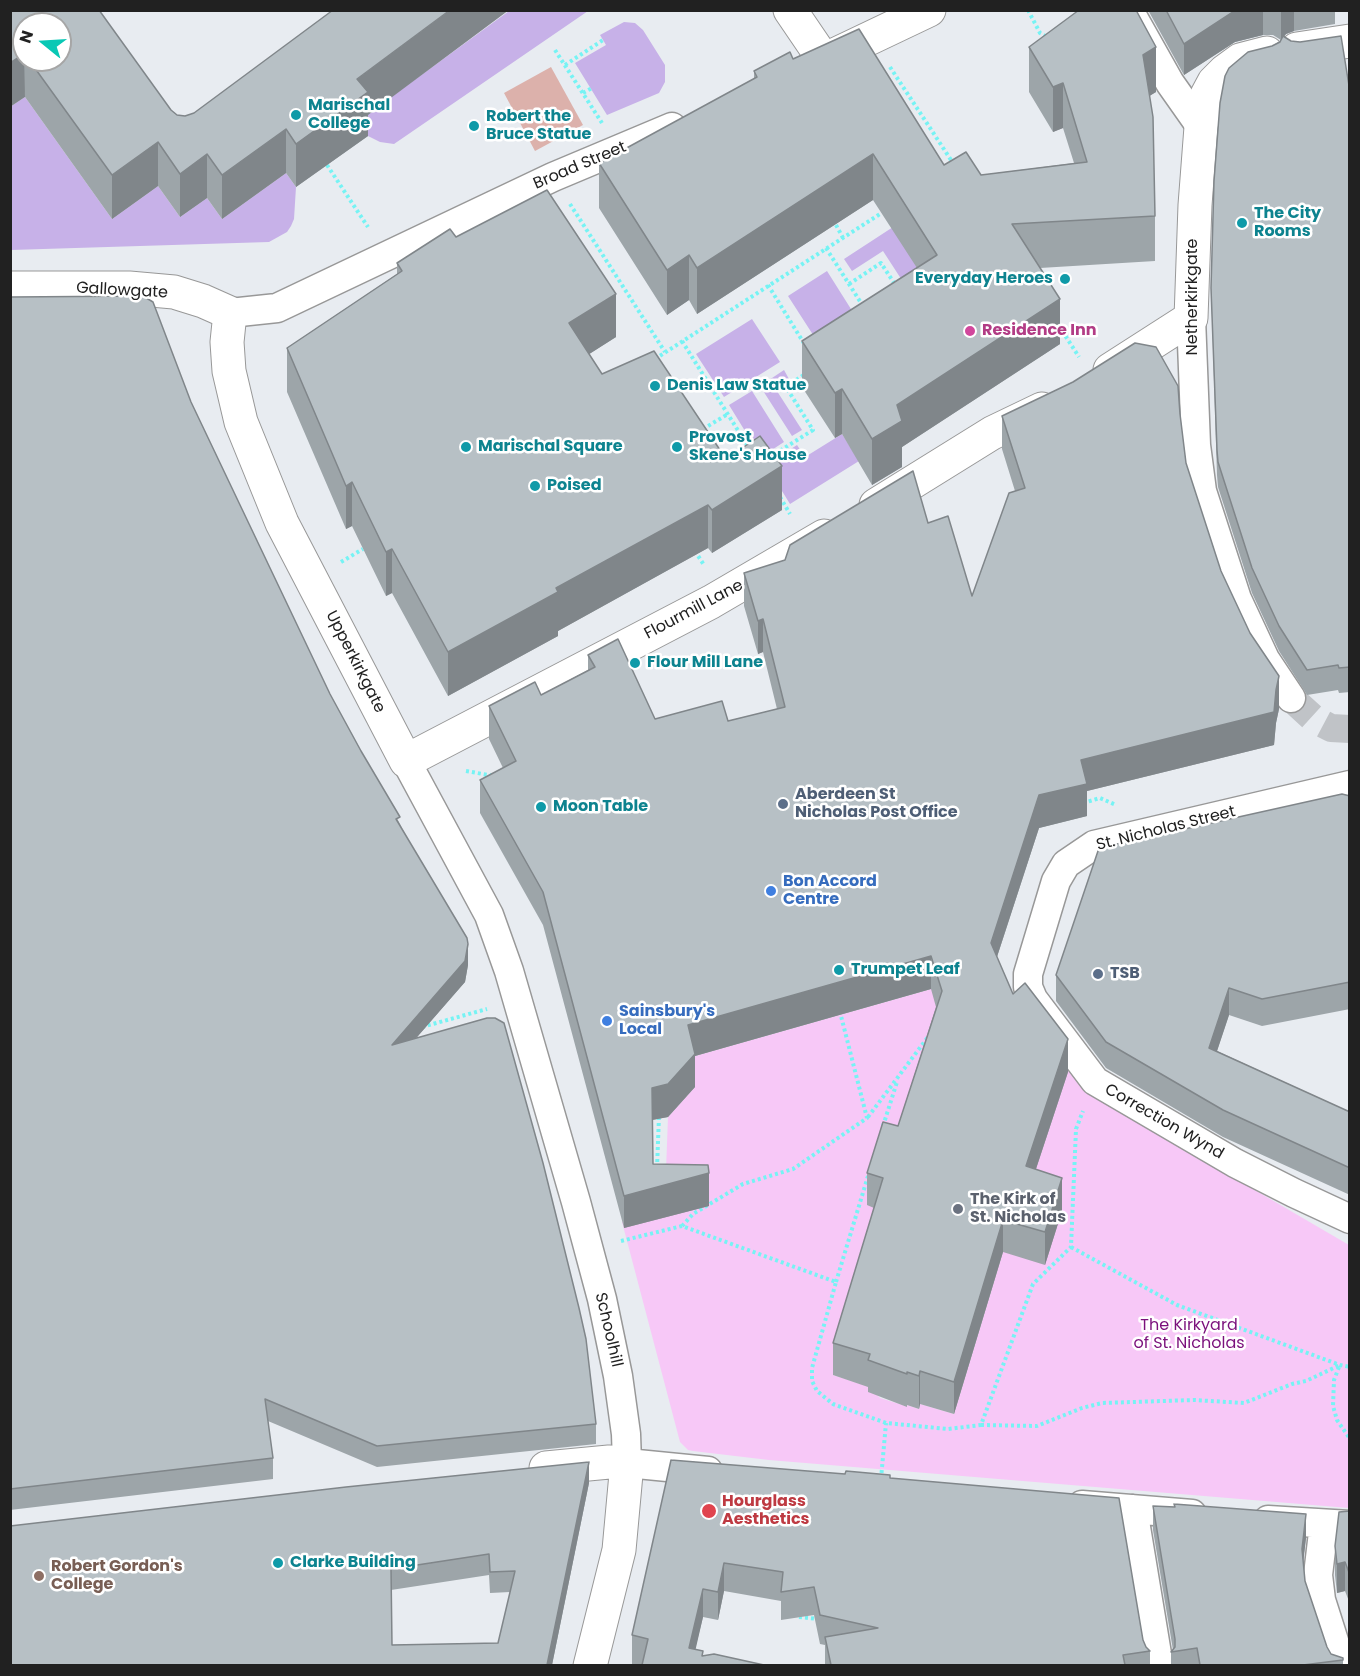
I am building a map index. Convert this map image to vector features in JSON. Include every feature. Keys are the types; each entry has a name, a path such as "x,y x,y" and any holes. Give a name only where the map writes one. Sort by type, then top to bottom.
{"street":[{"path":"790,10 812,66 929,10"},
{"path":"1129,10 1170,83 1201,127"},
{"name":"Netherkirkgate","path":"1292,698 1265,659 1237,599 1199,476 1191,318 1194,216 1201,127 1207,95 1214,82 1240,60 1350,41"},
{"name":"Broad Street","path":"230,314 277,308 553,177 693,118"},
{"name":"Gallowgate","path":"10,288 129,288 174,292 203,301 230,314"},
{"name":"Upperkirkgate","path":"230,314 227,342 229,371 241,422 282,523 489,915 507,1004"},
{"name":"Flourmill Lane","path":"406,760 711,602 820,539 992,433 1084,386 1191,318"},
{"name":"St. Nicholas Street","path":"1028,974 1056,882 1066,864 1094,845 1350,785"},
{"name":"Correction Wynd","path":"1028,974 1028,987 1033,999 1095,1081 1235,1163 1350,1218"},
{"name":"Schoolhill","path":"507,1004 576,1202 604,1309 618,1376 627,1463 619,1550 590,1665"},
{"path":"518,1471 609,1462 737,1474"},
{"path":"1052,1502 1337,1524 1318,1575 1321,1600 1342,1665"},
{"path":"1133,1509 1159,1665"}],"path":[{"path":"1028,10 1040,33 1055,42"},
{"path":"872,38 955,166"},
{"path":"564,65 603,40"},
{"path":"555,50 619,150"},
{"path":"583,93 592,88"},
{"path":"327,165 388,255"},
{"path":"553,177 665,352"},
{"path":"646,364 890,208"},
{"path":"836,225 843,238"},
{"path":"826,248 865,308"},
{"path":"849,284 881,263 898,290"},
{"path":"768,285 811,354"},
{"path":"1057,324 1084,386"},
{"path":"682,341 750,450"},
{"path":"768,458 813,430 786,387 810,371"},
{"path":"701,431 728,414"},
{"path":"775,490 786,507"},
{"path":"693,547 705,567"},
{"path":"464,770 496,777"},
{"path":"1073,805 1100,798 1118,806"},
{"path":"420,1027 507,1004"},
{"path":"839,1006 867,1118"},
{"path":"588,1250 682,1226 693,1214 743,1184 793,1169 867,1118 930,1034"},
{"path":"881,1134 898,1077"},
{"path":"657,1172 659,1114"},
{"path":"981,1425 1034,1284 1071,1247 1076,1129"},
{"path":"870,1168 812,1368 812,1381 817,1391 834,1404 886,1423 948,1429 981,1425 1037,1426 1050,1423 1082,1408 1102,1403 1194,1400 1244,1403 1292,1384 1306,1381 1340,1365"},
{"path":"682,1226 836,1282"},
{"path":"1071,1247 1177,1305 1350,1367"},
{"path":"1340,1365 1334,1380 1333,1406 1337,1420 1350,1439"},
{"path":"880,1487 886,1423"},
{"path":"795,1616 819,1619"}],"shaded area":[{"path":"509,11 588,11 394,144 380,142 368,136 357,122"},
{"path":"624,22 635,23 643,30 665,65 665,82 659,93 607,115 575,63 606,45 600,35"},
{"path":"551,67 583,125 535,151 504,93"},
{"path":"25,97 112,219 158,186 180,217 207,198 222,219 286,173 296,187 294,219 291,226 287,232 269,242 11,250 10,107"},
{"path":"936,199 934,295 918,305 883,251 852,271 844,259"},
{"path":"827,271 856,317 817,341 788,296"},
{"path":"752,319 780,362 724,397 696,354"},
{"path":"784,370 789,379 775,388 802,430 792,436 760,386"},
{"path":"752,391 784,442 761,457 729,405"},
{"path":"842,434 859,461 790,504 766,465 797,445 805,457"}],"green space":[{"name":"The Kirkyard of St. Nicholas","path":"949,984 833,1375 870,1387 880,1398 919,1409 920,1404 954,1414 1018,1202 1067,1065 1097,1098 1349,1245 1349,1508 769,1460 688,1450 680,1442 622,1222 665,1197 668,1117 695,1087 688,1058"}],"building":[{"path":"10,10 99,10 171,110 177,115 185,116 194,113 333,10 450,10 357,79 368,92 296,144 286,129 222,175 207,154 180,174 158,142 112,175 38,72 72,72 72,12 12,12 12,62 10,63"},
{"path":"1079,10 1136,10 1156,47 1143,55 1153,117 1155,216 1012,224 1060,299 897,405 902,421 872,439 842,389 835,393 802,341 937,255 873,154 697,268 689,255 667,270 599,163 757,77 754,71 790,52 793,59 859,29 944,165 966,152 981,175 1087,162 1063,83 1053,87 1029,47"},
{"path":"1166,10 1236,10 1184,44"},
{"path":"1283,36 1291,41 1300,42 1341,36 1350,92 1350,667 1339,668 1338,665 1307,670 1279,626 1252,568 1218,462 1211,288 1214,181 1220,103 1225,76 1229,68 1248,52 1272,46 1280,42"},
{"name":"Marischal Square","path":"547,190 616,294 569,323 602,374 654,351 726,459 760,436 782,466 712,510 708,505 556,588 558,592 448,652 392,549 386,552 352,482 346,486 287,348 402,271 397,263 450,229 456,237"},
{"path":"143,296 153,302 191,402 330,694 400,817 396,819 467,938 465,961 392,1045 487,1018 495,1018 504,1023 543,1163 579,1308 586,1339 596,1424 377,1446 265,1399 273,1458 10,1489 10,297"},
{"path":"1135,343 1156,347 1178,386 1186,463 1221,571 1250,633 1279,676 1274,712 1081,760 1087,784 1039,795 991,943 1013,994 1025,983 1068,1039 1026,1166 1062,1178 1045,1232 1003,1220 954,1382 920,1371 919,1376 907,1372 907,1374 868,1360 870,1354 833,1343 883,1178 867,1173 883,1122 898,1126 942,991 931,956 688,1025 695,1054 668,1084 652,1088 653,1164 708,1165 709,1173 624,1196 543,892 480,780 516,761 489,706 535,682 541,695 595,667 588,655 618,639 655,719 722,701 728,721 785,707 763,619 758,621 744,573 785,560 790,545 913,471 928,523 948,516 972,596 1009,493 1025,488 1002,416 1073,382"},
{"path":"1342,794 1350,796 1350,982 1262,999 1229,988 1209,1048 1350,1112 1350,1168 1223,1110 1106,1042 1056,975 1099,848"},
{"path":"671,1460 845,1474 846,1471 890,1475 890,1478 1119,1498 1143,1640 1150,1651 1123,1655 1125,1665 831,1665 825,1637 878,1628 820,1615 814,1587 781,1592 783,1572 724,1563 718,1592 703,1589 689,1648 703,1651 702,1656 714,1654 764,1665 642,1665 648,1639 632,1635"},
{"path":"589,1462 547,1665 10,1665 10,1526 346,1487","holes":["489,1554 490,1572 515,1571 498,1643 392,1645 391,1569"]},
{"path":"1174,1504 1306,1514 1302,1549 1305,1581 1327,1647 1331,1654 1343,1660 1303,1665 1200,1665 1197,1648 1171,1652 1175,1647 1175,1639 1153,1506 1175,1507"},
{"path":"1350,1511 1350,1575 1345,1562 1337,1564 1335,1546 1339,1512"}],"tunnel":[{"path":"1291,698 1314,719 1331,728 1350,729"}],"place":[{"name":"Marischal College","path":"296,115"},
{"name":"Robert the Bruce Statue","path":"474,126"},
{"name":"The City Rooms","path":"1242,223"},
{"name":"Everyday Heroes","path":"1065,279"},
{"name":"Residence Inn","path":"970,331"},
{"name":"Denis Law Statue","path":"655,386"},
{"name":"Marischal Square","path":"466,447"},
{"name":"Provost Skene's House","path":"677,447"},
{"name":"Poised","path":"535,486"},
{"name":"Flour Mill Lane","path":"635,663"},
{"name":"Aberdeen St Nicholas Post Office","path":"783,804"},
{"name":"Moon Table","path":"541,807"},
{"name":"Bon Accord Centre","path":"771,891"},
{"name":"Trumpet Leaf","path":"839,970"},
{"name":"TSB","path":"1098,974"},
{"name":"Sainsbury's Local","path":"607,1021"},
{"name":"The Kirk of St. Nicholas","path":"958,1209"},
{"name":"Hourglass Aesthetics","path":"709,1511"},
{"name":"Clarke Building","path":"278,1563"},
{"name":"Robert Gordon's College","path":"39,1576"}]}
